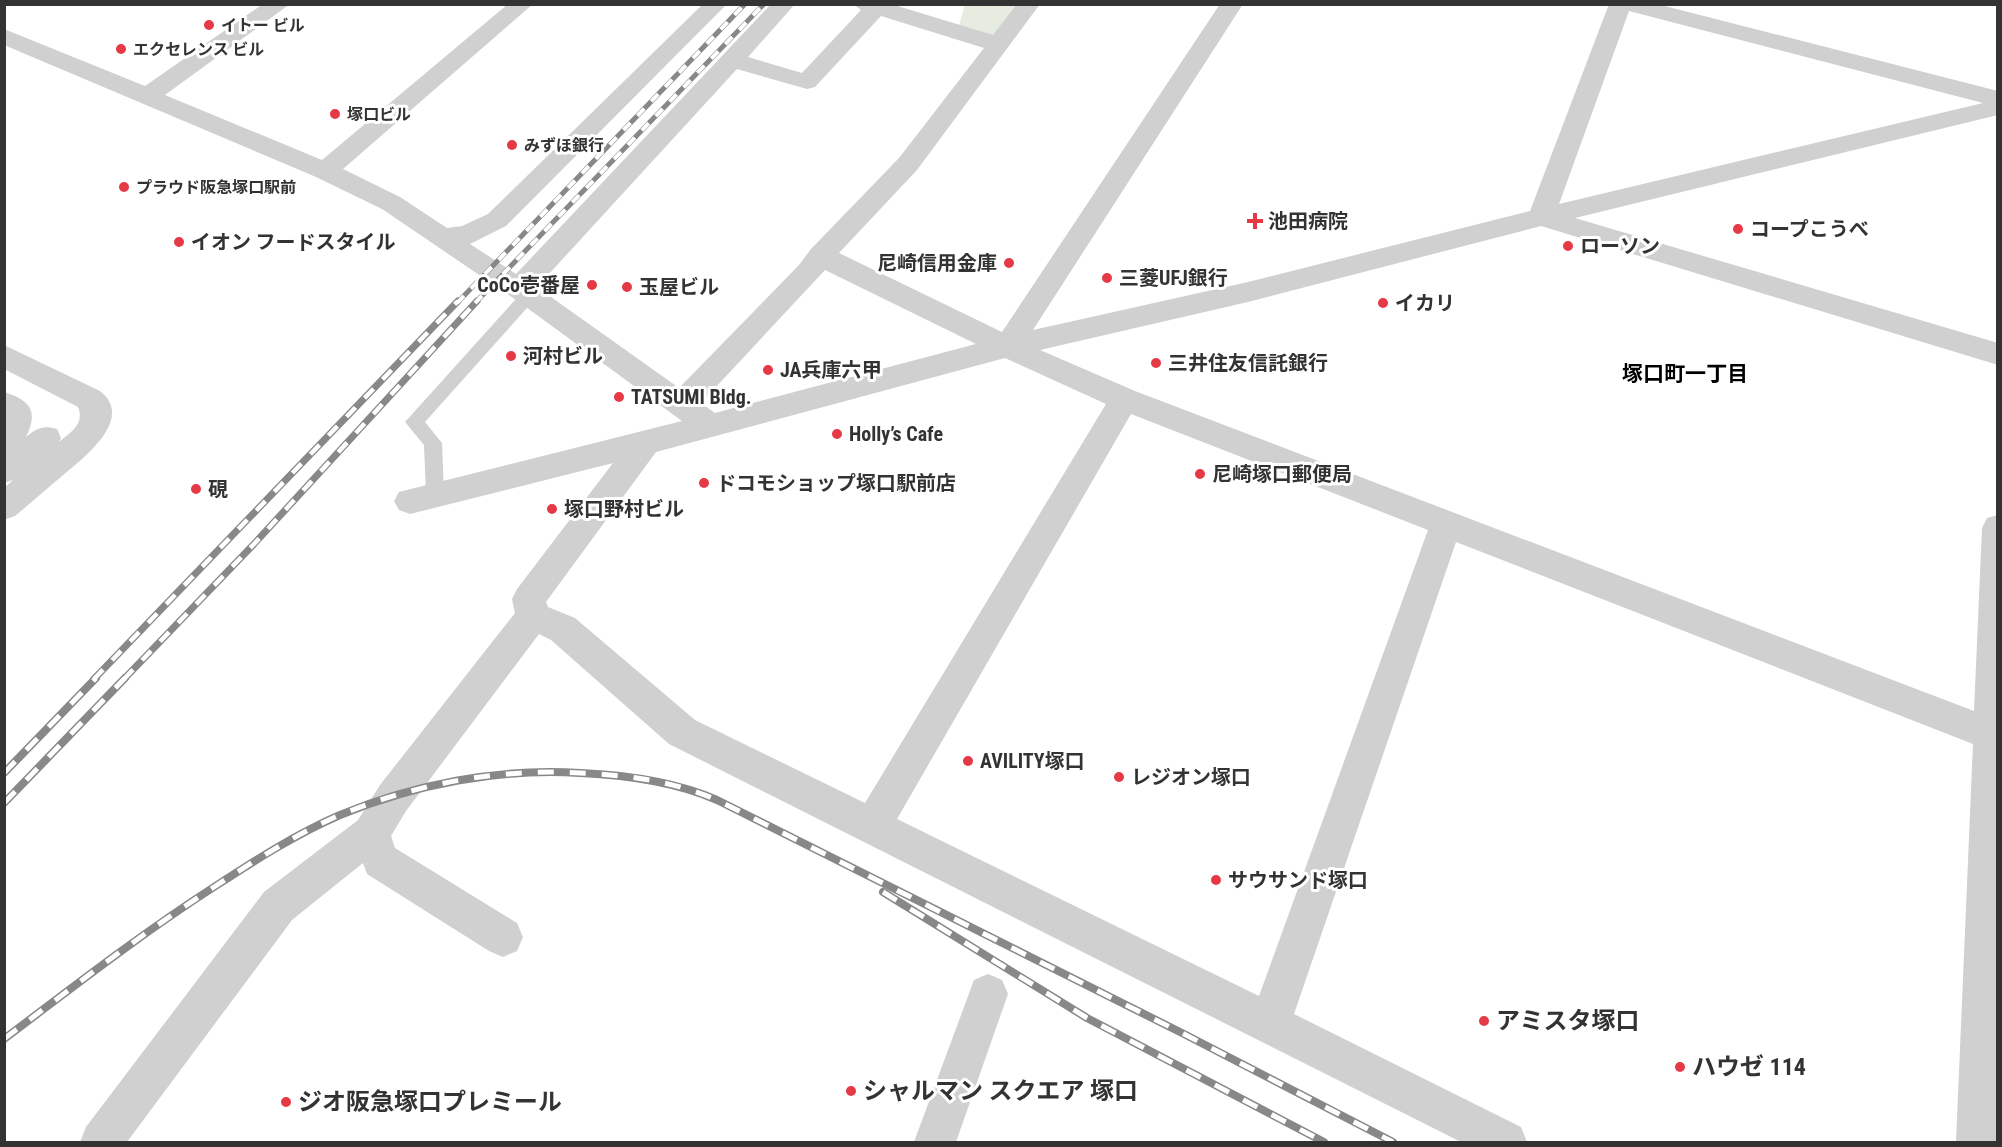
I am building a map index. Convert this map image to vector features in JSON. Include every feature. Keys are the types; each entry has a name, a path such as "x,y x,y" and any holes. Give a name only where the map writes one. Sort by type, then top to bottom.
{"street":[{"path":"146,97 279,4"},
{"path":"325,171 522,4"},
{"path":"442,238 467,235 497,220 716,4"},
{"path":"524,292 784,4"},
{"path":"682,404 809,272 821,256 908,164 1029,4"},
{"path":"1007,347 1232,4"},
{"path":"1541,217 1620,4"},
{"path":"1628,4 1998,99"},
{"path":"732,60 807,82 874,6 1000,45"},
{"path":"4,36 325,171 391,203 524,292 711,426"},
{"path":"423,498 711,426 1007,347 1248,292 1541,217 1998,107"},
{"path":"1541,217 1998,354"},
{"path":"821,256 1007,347 1124,399 1447,522 1994,736"},
{"path":"4,356 89,399 94,403 97,418 94,427 86,437 4,507"},
{"path":"873,825 1124,399"},
{"path":"4,403 16,409 19,420 15,431 4,442"},
{"path":"4,471 46,438"},
{"path":"533,616 529,599 646,442"},
{"path":"1270,1023 1447,522"},
{"path":"1977,1143 1994,736 1998,528"},
{"path":"533,616 563,629 682,732 1270,1023 1506,1143"},
{"path":"101,1143 278,906 371,833 393,798 533,616"},
{"path":"371,833 381,861 503,937"},
{"path":"935,1143 988,994"}],"lane":[{"path":"423,498 433,442 414,422 524,292"}],"shaded area":[{"path":"965,5 1018,5 995,36 959,25"}],"railway":[{"path":"457,303 745,4"},
{"path":"475,303 764,4"},
{"path":"94,679 458,301"},
{"path":"124,679 254,544 477,301"},
{"path":"4,773 96,678"},
{"path":"4,803 125,678"},
{"path":"4,1039 160,923 244,867 340,815 398,795 458,780 519,773 597,774 632,777 667,784 717,800 1184,1034 1393,1142"},
{"path":"883,892 1087,1018 1324,1142"}],"place":[{"name":"イトー ビル","path":"209,25"},
{"name":"エクセレンス ビル","path":"121,49"},
{"name":"塚口ビル","path":"335,114"},
{"name":"みずほ銀行","path":"512,145"},
{"name":"プラウド阪急塚口駅前","path":"124,187"},
{"name":"池田病院","path":"1255,221"},
{"name":"コープこうべ","path":"1738,229"},
{"name":"イオン フードスタイル","path":"179,242"},
{"name":"ローソン","path":"1568,246"},
{"name":"尼崎信用金庫","path":"1009,263"},
{"name":"三菱UFJ銀行","path":"1107,278"},
{"name":"CoCo壱番屋","path":"592,285"},
{"name":"玉屋ビル","path":"627,287"},
{"name":"イカリ","path":"1383,303"},
{"name":"河村ビル","path":"511,356"},
{"name":"三井住友信託銀行","path":"1156,363"},
{"name":"JA兵庫六甲","path":"768,370"},
{"name":"TATSUMI Bldg.","path":"619,397"},
{"name":"Holly’s Cafe","path":"837,434"},
{"name":"尼崎塚口郵便局","path":"1200,474"},
{"name":"ドコモショップ塚口駅前店","path":"704,483"},
{"name":"硯","path":"196,489"},
{"name":"塚口野村ビル","path":"552,509"},
{"name":"AVILITY塚口","path":"968,761"},
{"name":"レジオン塚口","path":"1119,777"},
{"name":"サウサンド塚口","path":"1216,880"},
{"name":"アミスタ塚口","path":"1484,1021"},
{"name":"ハウゼ 114","path":"1680,1067"},
{"name":"シャルマン スクエア 塚口","path":"851,1091"},
{"name":"ジオ阪急塚口プレミール","path":"286,1102"}],"district":[{"name":"塚口町一丁目","path":"1685,374"}]}
